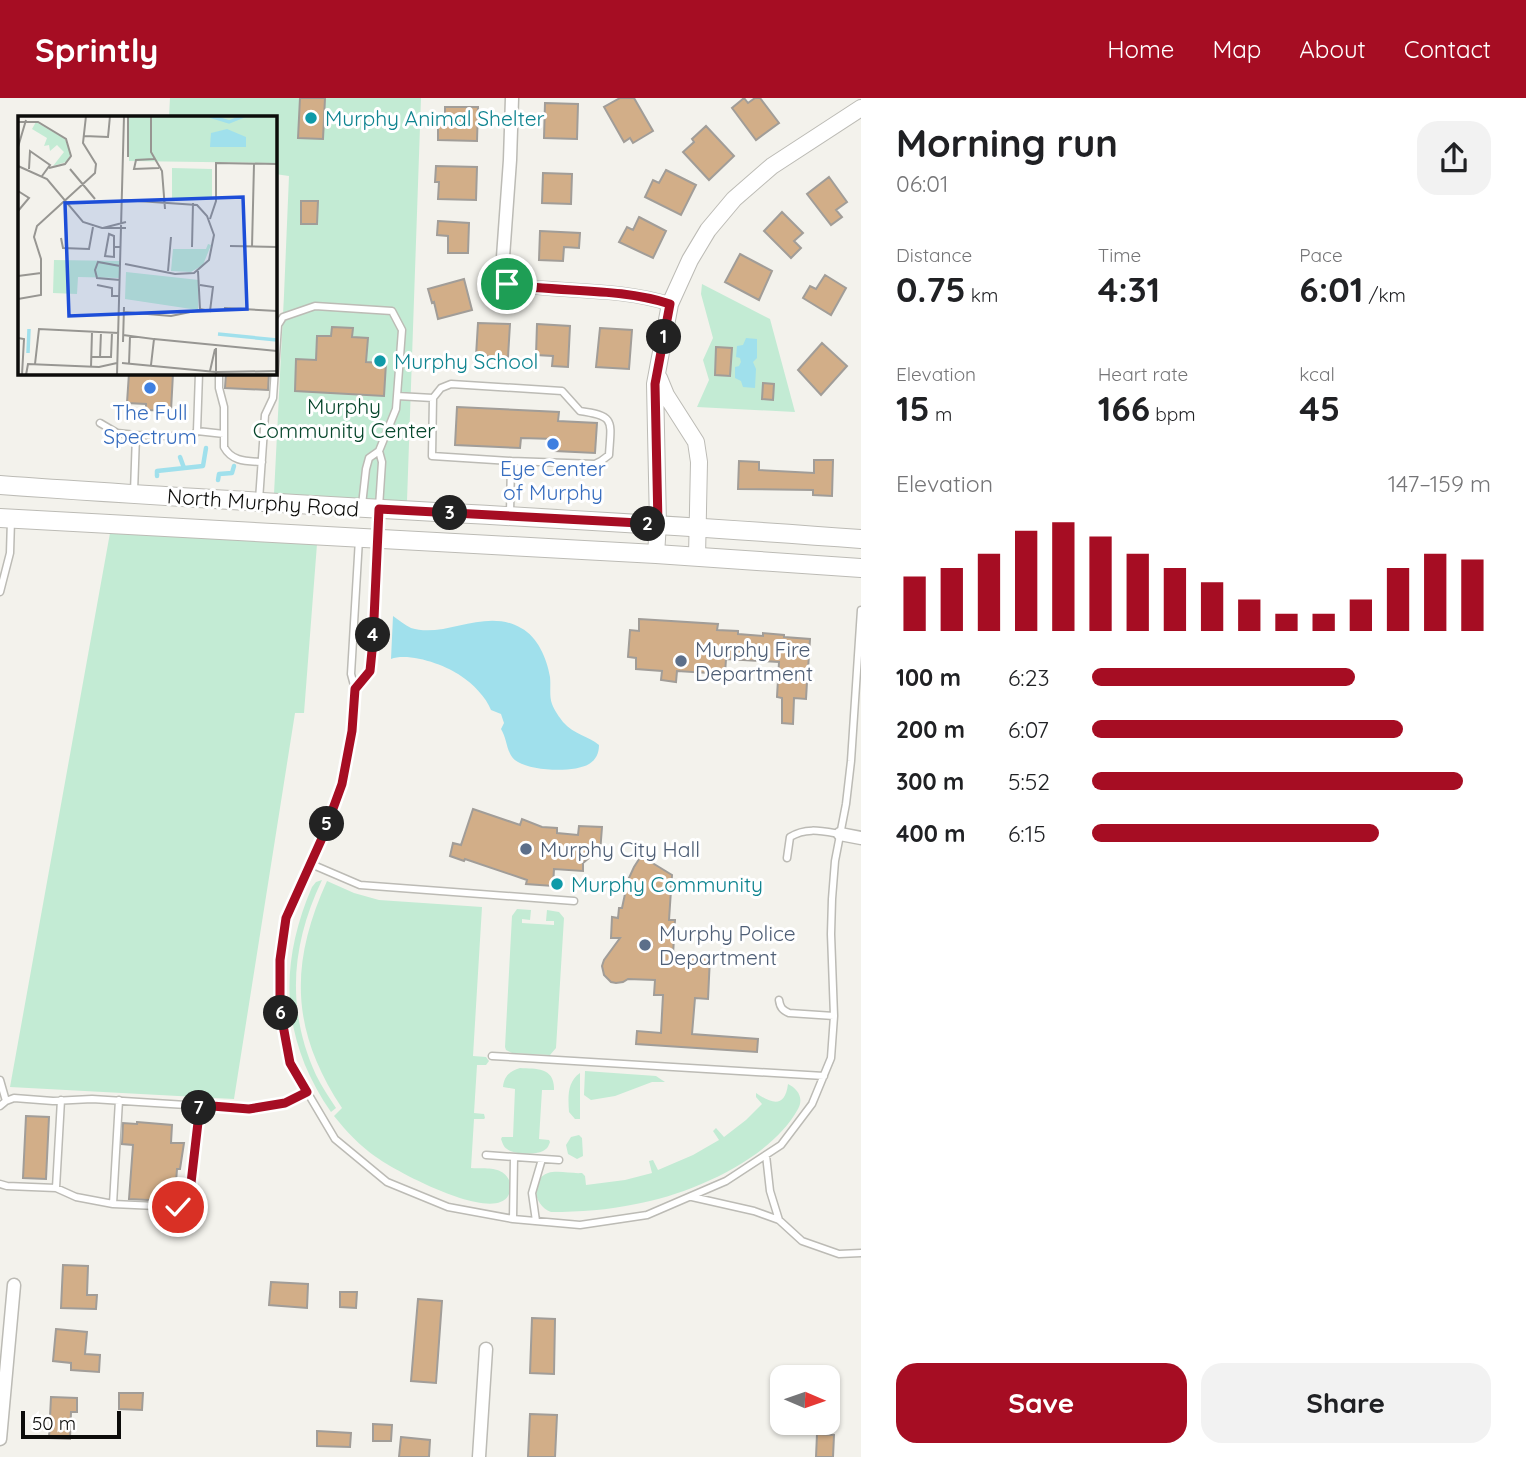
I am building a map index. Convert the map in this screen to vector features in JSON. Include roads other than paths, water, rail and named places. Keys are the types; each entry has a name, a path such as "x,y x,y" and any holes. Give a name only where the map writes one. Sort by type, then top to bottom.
{"main road":[{"name":"North Murphy Road","path":"0,485 658,524 861,539"},
{"path":"368,538 370,509"},
{"name":"North Murphy Road","path":"6,518 861,568"}],"street":[{"path":"512,98 502,271 507,284 623,293 670,304"},
{"path":"656,554 658,524 655,384 670,304 708,230 734,199 772,166 861,108"},
{"path":"656,373 666,396 696,442 699,462 696,557"},
{"path":"840,834 861,838"},
{"path":"0,1439 14,1285"},
{"path":"479,1457 486,1349"}],"lane":[{"path":"276,317 315,306 392,311 402,330 396,409 379,451 369,458 366,469 370,509"},
{"path":"276,354 278,324 283,317"},
{"path":"100,423 117,433 192,437 197,431 199,374"},
{"path":"219,374 224,407 224,447 227,453 235,458 262,461"},
{"path":"259,502 265,415 273,398 275,374"},
{"path":"451,384 562,391 579,411 600,414 607,418 610,426 608,455 595,464 511,461 432,456 433,398 441,388 451,384"},
{"path":"397,396 433,398"},
{"path":"197,431 224,433"},
{"path":"134,494 136,435"},
{"path":"370,509 382,462 379,451"},
{"path":"509,516 511,461"},
{"path":"0,592 10,554 6,518"},
{"path":"355,689 370,671 373,641 368,538"},
{"path":"368,538 351,674 355,689 352,731 342,784 286,918 280,960 280,1009 290,1063 335,1139 387,1182 448,1207 513,1219 580,1225 647,1215 726,1181 781,1145 812,1104 831,1059 834,1016 832,899 835,861 857,731 861,610"},
{"path":"787,858 790,837 800,831 817,830 840,834"},
{"path":"311,863 360,885 574,901"},
{"path":"779,1000 783,1011 789,1013 834,1016"},
{"path":"492,1056 824,1076"},
{"path":"0,1080 3,1103 14,1098 92,1099 249,1109 285,1103 307,1092"},
{"path":"56,1188 61,1100"},
{"path":"113,1204 119,1100"},
{"path":"0,1184 56,1188 76,1197 113,1204 178,1207 186,1201 191,1183 200,1105"},
{"path":"486,1154 559,1160"},
{"path":"766,1155 770,1191 779,1220"},
{"path":"513,1219 514,1157"},
{"path":"537,1221 532,1193 542,1159"},
{"path":"690,1196 754,1211 779,1220 802,1241 839,1254 861,1253"}],"water":[{"path":"746,338 757,339 757,358 753,362 756,369 755,388 743,387 741,381 735,378 735,367 741,362 740,358 736,357 737,346 743,345"},
{"path":"393,616 411,628 424,630 493,621 507,622 527,632 541,649 547,663 554,709 567,726 599,745 595,758 582,767 564,770 533,767 514,759 501,729 504,723 501,714 491,710 470,683 437,664 407,657 391,659"}],"waterway":[{"path":"157,476 157,471 203,466 206,448"},
{"path":"180,457 184,468"},
{"path":"218,480 219,474 232,473 234,466"}],"place":[{"name":"Murphy Animal Shelter","path":"311,118"},
{"name":"Murphy School","path":"380,361"},
{"name":"The Full Spectrum","path":"150,388"},
{"name":"Eye Center of Murphy","path":"553,444"},
{"name":"Murphy Fire Department","path":"681,661"},
{"name":"Murphy City Hall","path":"526,849"},
{"name":"Murphy Community","path":"557,884"},
{"name":"Murphy Police Department","path":"645,945"}],"park label":[{"name":"Murphy Community Center","path":"344,418"}]}
